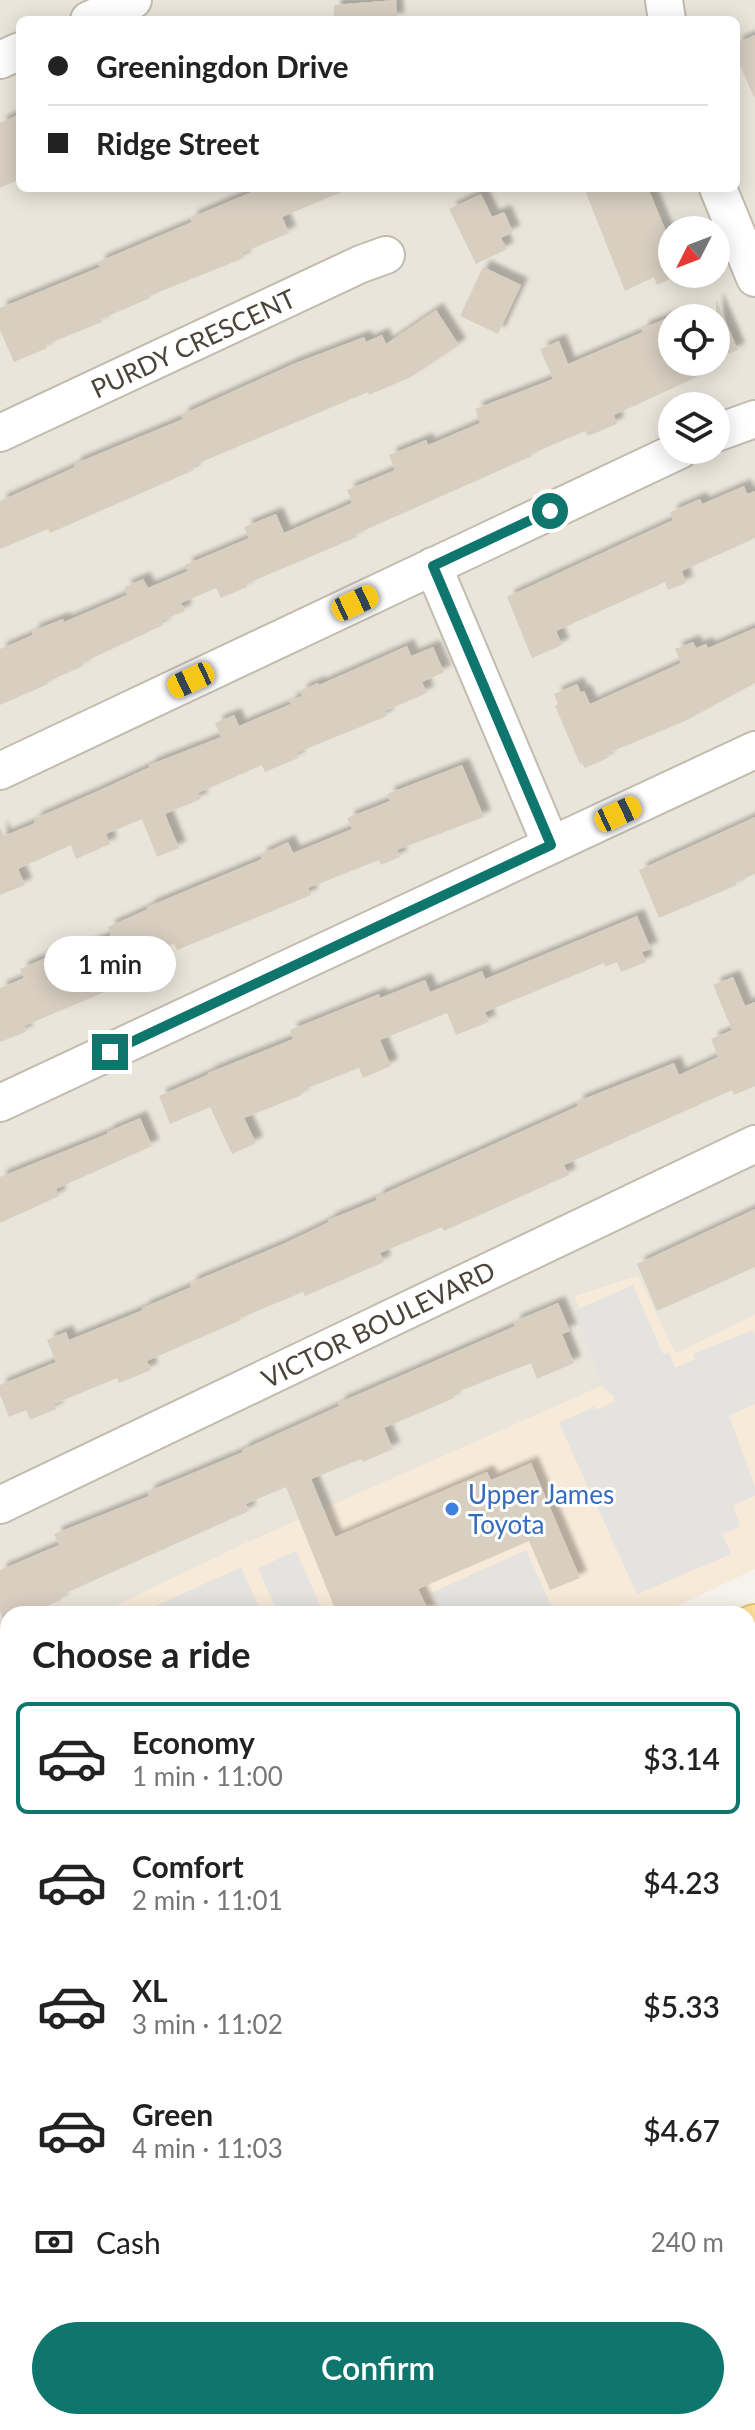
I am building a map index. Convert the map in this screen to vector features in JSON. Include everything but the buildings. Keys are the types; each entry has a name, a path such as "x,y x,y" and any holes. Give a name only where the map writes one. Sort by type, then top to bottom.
{"street":[{"path":"98,16 133,0"},
{"path":"720,192 755,278"},
{"name":"PURDY CRESCENT","path":"0,433 386,255"},
{"path":"730,428 755,419"},
{"path":"0,771 658,460"},
{"path":"433,566 551,845"},
{"path":"0,1103 755,750"},
{"name":"VICTOR BOULEVARD","path":"0,1505 755,1144"}],"shaded area":[{"path":"0,0 755,0 755,1315 675,1354 638,1276 576,1296 609,1383 242,1545 116,1606 0,1606"},
{"path":"638,1276 675,1354 755,1315 755,1569 677,1606 116,1606 242,1545 609,1383 575,1297"},
{"path":"633,1285 663,1354 669,1352 675,1368 695,1359 693,1354 753,1330 755,1336 755,1404 729,1416 755,1487 755,1496 733,1505 740,1527 722,1534 731,1554 637,1594 559,1423 595,1406 596,1410 615,1401 613,1395 605,1390 573,1311"},
{"path":"526,1550 551,1606 437,1606 431,1593"},
{"path":"296,1551 320,1606 275,1606 258,1568"},
{"path":"241,1567 258,1606 156,1606"}],"place":[{"name":"Upper James Toyota","path":"452,1509"}],"route":[{"path":"110,1052 551,845 433,566 550,511"}]}
